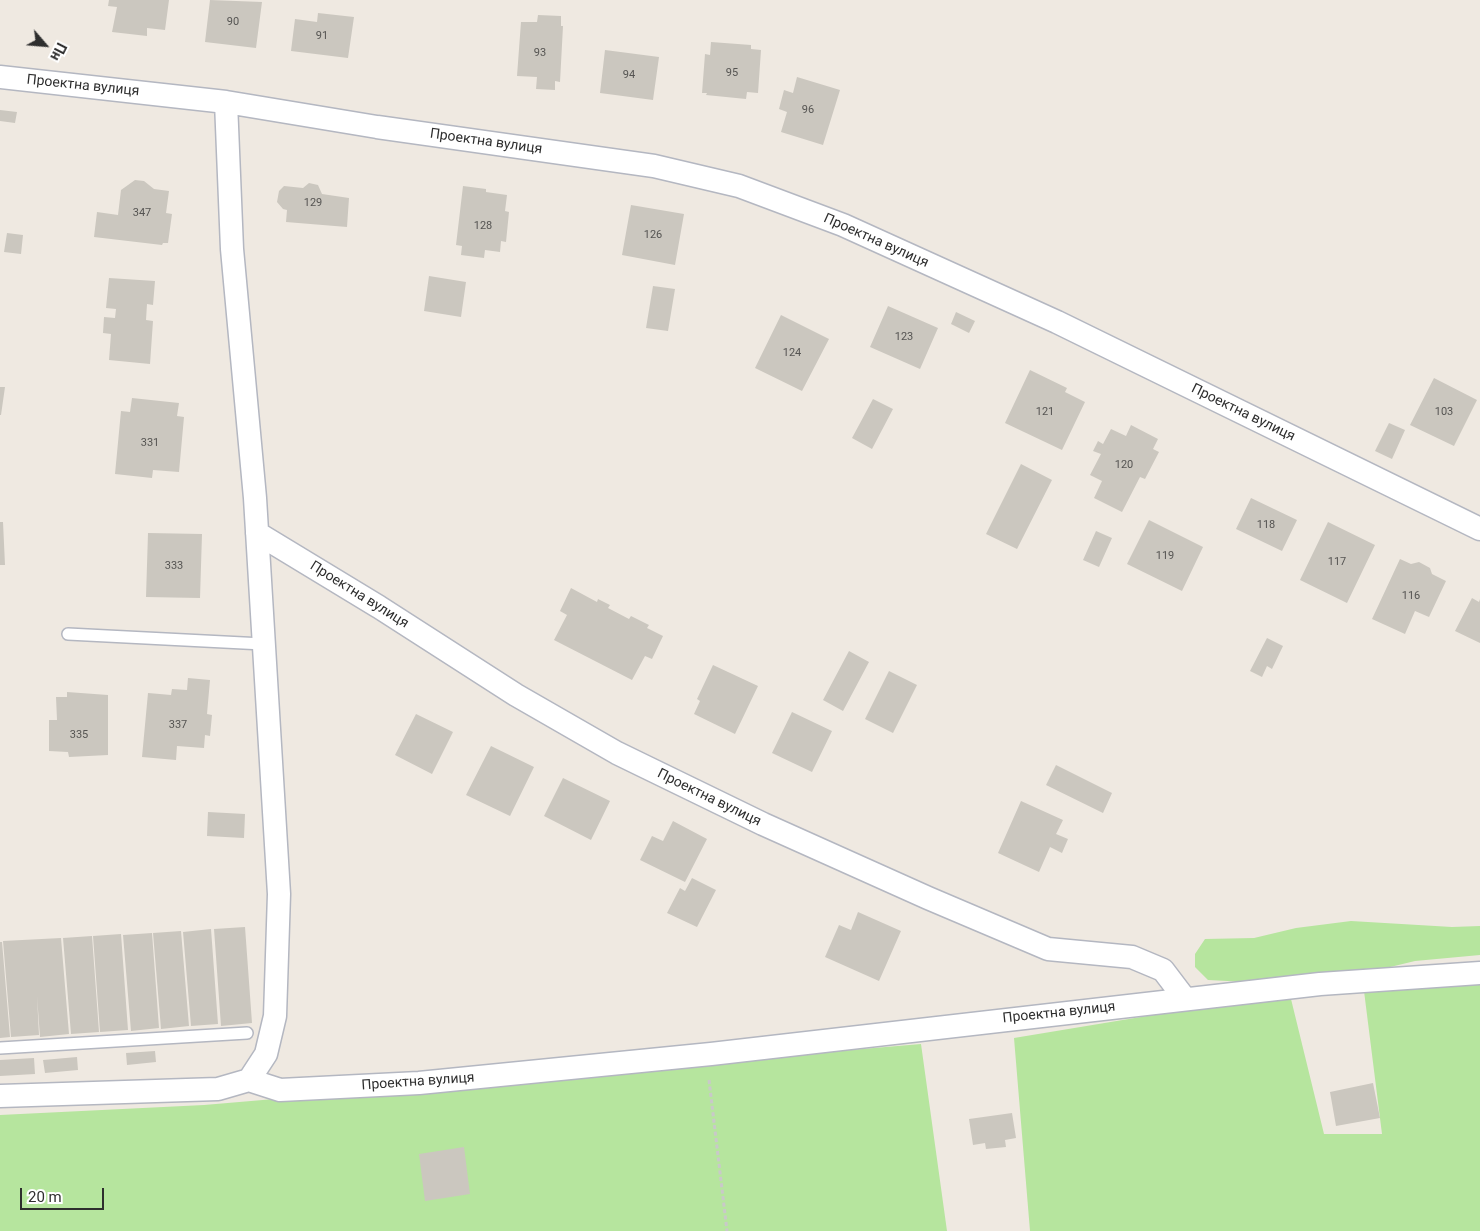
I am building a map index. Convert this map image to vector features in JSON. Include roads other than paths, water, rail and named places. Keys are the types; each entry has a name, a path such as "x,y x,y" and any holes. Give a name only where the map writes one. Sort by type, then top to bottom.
{"street":[{"name":"Проектна вулиця","path":"0,77 226,102 377,127 654,166 739,186 843,225 1056,322 1480,529"},
{"path":"0,1096 218,1089 249,1080 266,1054 274,1016 279,894 257,532 232,249 226,102"},
{"name":"Проектна вулиця","path":"257,532 379,606 516,695 617,753 763,824 1048,949 1132,957 1163,970 1185,998"},
{"name":"Проектна вулиця","path":"249,1080 280,1090 419,1083 706,1055 1185,998 1320,984 1480,973"}],"lane":[{"path":"68,634 263,644"},
{"path":"0,1048 247,1033"}]}
